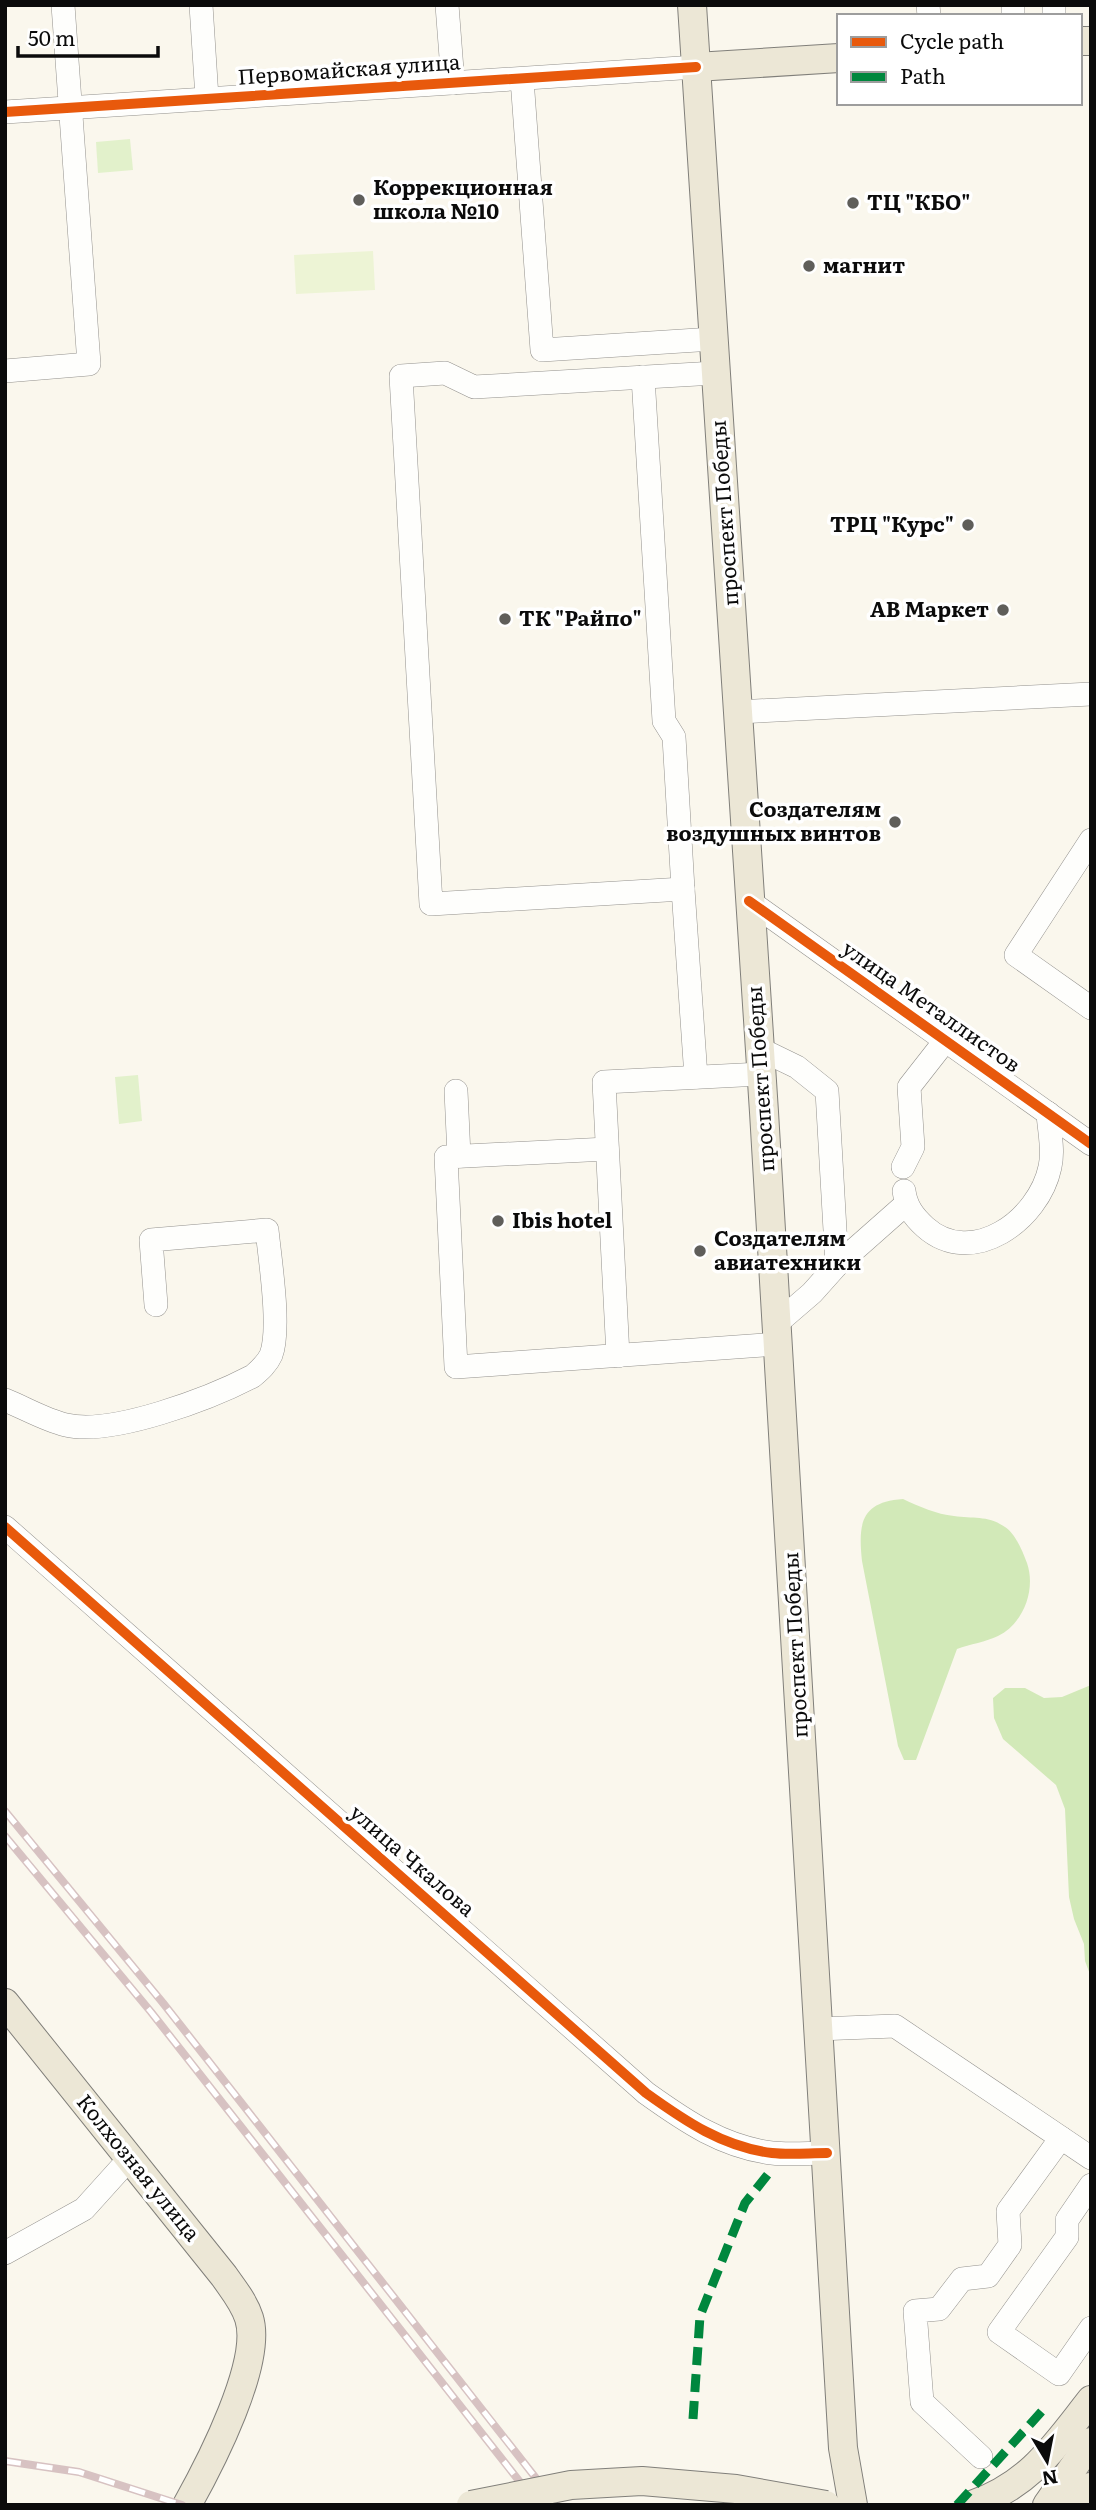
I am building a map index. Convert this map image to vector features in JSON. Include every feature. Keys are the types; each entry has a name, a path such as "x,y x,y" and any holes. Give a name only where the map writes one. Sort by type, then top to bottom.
{"main road":[{"name":"проспект Победы","path":"692,5 777,1334 843,2448 852,2505"},
{"name":"Первомайская улица","path":"696,67 837,58"},
{"name":"Колхозная улица","path":"5,2003 224,2276 249,2319 252,2343 247,2371 187,2505"},
{"path":"972,2505 1018,2483 1042,2461 1091,2400"},
{"path":"1047,2505 1091,2442"},
{"path":"471,2505 571,2485 642,2481 736,2489 826,2505"},
{"path":"1077,2505 1091,2487"}],"street":[{"path":"5,371 89,364 63,5"},
{"path":"201,5 207,98"},
{"path":"447,5 453,83"},
{"name":"Первомайская улица","path":"5,112 696,67"},
{"path":"522,79 542,350 713,339"},
{"path":"683,890 431,904 401,376 445,373 474,387 715,373"},
{"path":"643,377 664,720 674,737 696,1077"},
{"path":"737,712 1091,694"},
{"path":"1091,840 1016,955 1091,1008"},
{"name":"улица Металлистов","path":"749,901 1091,1144"},
{"path":"903,1167 913,1147 909,1087 945,1041"},
{"path":"618,1356 604,1082 696,1077 760,1062 797,1068 827,1091 837,1265"},
{"path":"456,1091 459,1156"},
{"path":"607,1149 446,1157 456,1367 618,1356 777,1334 837,1265 905,1198 934,1234 946,1241 961,1244 979,1242 1010,1227 1045,1183 1051,1166 1048,1113"},
{"path":"5,1400 58,1422 82,1426 145,1418 253,1376 264,1367 271,1356 273,1344 274,1312 267,1230 151,1240 156,1305"},
{"name":"улица Чкалова","path":"5,1527 646,2093 680,2118 717,2139 773,2153 827,2153"},
{"path":"818,2029 895,2026 1091,2158"},
{"path":"981,2456 922,2402 915,2311 939,2309 962,2279 988,2276 1010,2245 1008,2211 1061,2138"},
{"path":"5,2253 84,2209 130,2158"},
{"path":"1091,2186 1067,2220 1067,2237 999,2332 1059,2374 1091,2328"}],"green space":[{"path":"130,139 133,170 98,173 96,142"},
{"path":"373,251 375,290 296,294 294,255"},
{"path":"138,1075 142,1121 119,1124 115,1077"},
{"path":"903,1499 941,1514 999,1523 1009,1530 1021,1548 1030,1584 1026,1604 1015,1623 998,1636 957,1649 916,1760 904,1760 898,1746 861,1548 862,1525 871,1510 889,1501"},
{"path":"1091,1685 1091,1977 1069,1897 1065,1809 1056,1785 1003,1739 994,1718 993,1698 1005,1688 1025,1688 1044,1698 1062,1697"}],"railway":[{"path":"5,1811 163,2003 557,2505"},
{"path":"5,1836 151,2012 538,2505"},
{"path":"5,2461 79,2472 182,2505"}],"marked path":[{"path":"693,2419 700,2316 745,2203 773,2168"},
{"path":"957,2505 1043,2410"}],"cycle path":[{"path":"5,112 696,67"},
{"path":"749,901 1091,1144"},
{"path":"5,1527 646,2093 690,2123 737,2145 772,2153 827,2153"}],"place":[{"name":"Коррекционная школа №10","path":"359,200"},
{"name":"ТЦ \"КБО\"","path":"853,203"},
{"name":"магнит","path":"809,266"},
{"name":"ТРЦ \"Курс\"","path":"968,525"},
{"name":"АВ Маркет","path":"1003,610"},
{"name":"ТК \"Райпо\"","path":"505,619"},
{"name":"Создателям воздушных винтов","path":"895,822"},
{"name":"Ibis hotel","path":"498,1221"},
{"name":"Создателям авиатехники","path":"700,1251"}]}
